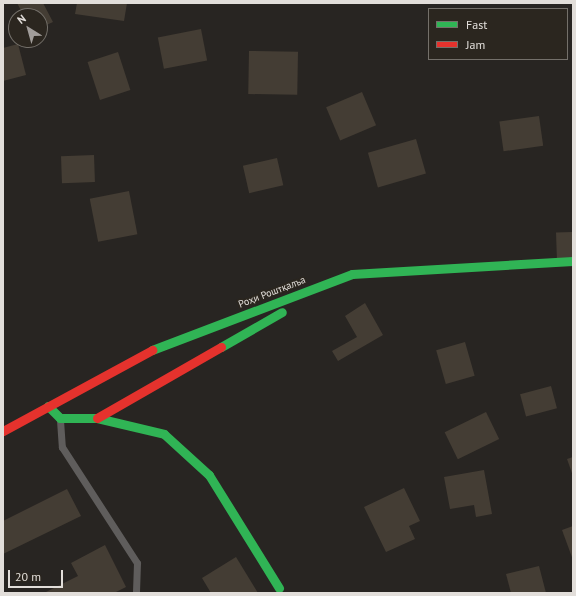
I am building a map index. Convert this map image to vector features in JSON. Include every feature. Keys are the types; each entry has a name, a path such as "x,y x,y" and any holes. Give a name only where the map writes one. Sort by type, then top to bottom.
{"street":[{"name":"Роҳи Роштқалъа","path":"3,431 145,353 352,274 573,261"},
{"path":"97,418 352,274"},
{"path":"48,406 60,418 97,418 164,434 209,475 279,588"}],"lane":[{"path":"60,418 62,447 137,564 136,593"}],"building":[{"path":"17,3 43,3 46,8 20,8"},
{"path":"77,3 127,3 124,21 75,14"},
{"path":"48,12 53,22 48,24"},
{"path":"201,29 207,60 164,69 158,37"},
{"path":"8,47 8,48 19,48 26,75 3,81 3,48"},
{"path":"249,51 298,52 297,95 248,94"},
{"path":"118,52 130,90 100,100 88,62"},
{"path":"362,92 376,125 340,140 326,107"},
{"path":"539,116 543,146 504,151 499,122"},
{"path":"416,139 426,174 378,187 368,153"},
{"path":"94,155 95,182 62,183 61,156"},
{"path":"277,158 283,185 249,193 243,166"},
{"path":"129,191 137,234 98,242 90,199"},
{"path":"572,232 573,259 557,260 556,233"},
{"path":"365,303 383,335 338,361 332,351 357,337 345,316"},
{"path":"465,342 475,376 446,384 436,350"},
{"path":"551,386 557,408 526,416 520,394"},
{"path":"486,412 499,439 458,459 445,432"},
{"path":"573,457 573,476 567,459"},
{"path":"484,470 492,514 476,517 474,505 450,509 444,477"},
{"path":"404,488 420,521 409,526 415,539 386,552 364,507"},
{"path":"67,489 81,516 3,554 3,521"},
{"path":"573,526 573,560 562,530"},
{"path":"105,545 126,587 114,593 44,593 78,576 71,563"},
{"path":"236,557 258,593 211,593 202,578"},
{"path":"539,566 546,593 511,593 506,574"}],"traffic: fast":[{"path":"152,350 352,274 573,261"},
{"path":"221,347 282,312"},
{"path":"48,406 60,418 97,418 164,434 209,475 279,588"}],"traffic: jam":[{"path":"97,418 221,347"},
{"path":"3,431 152,350"}]}
